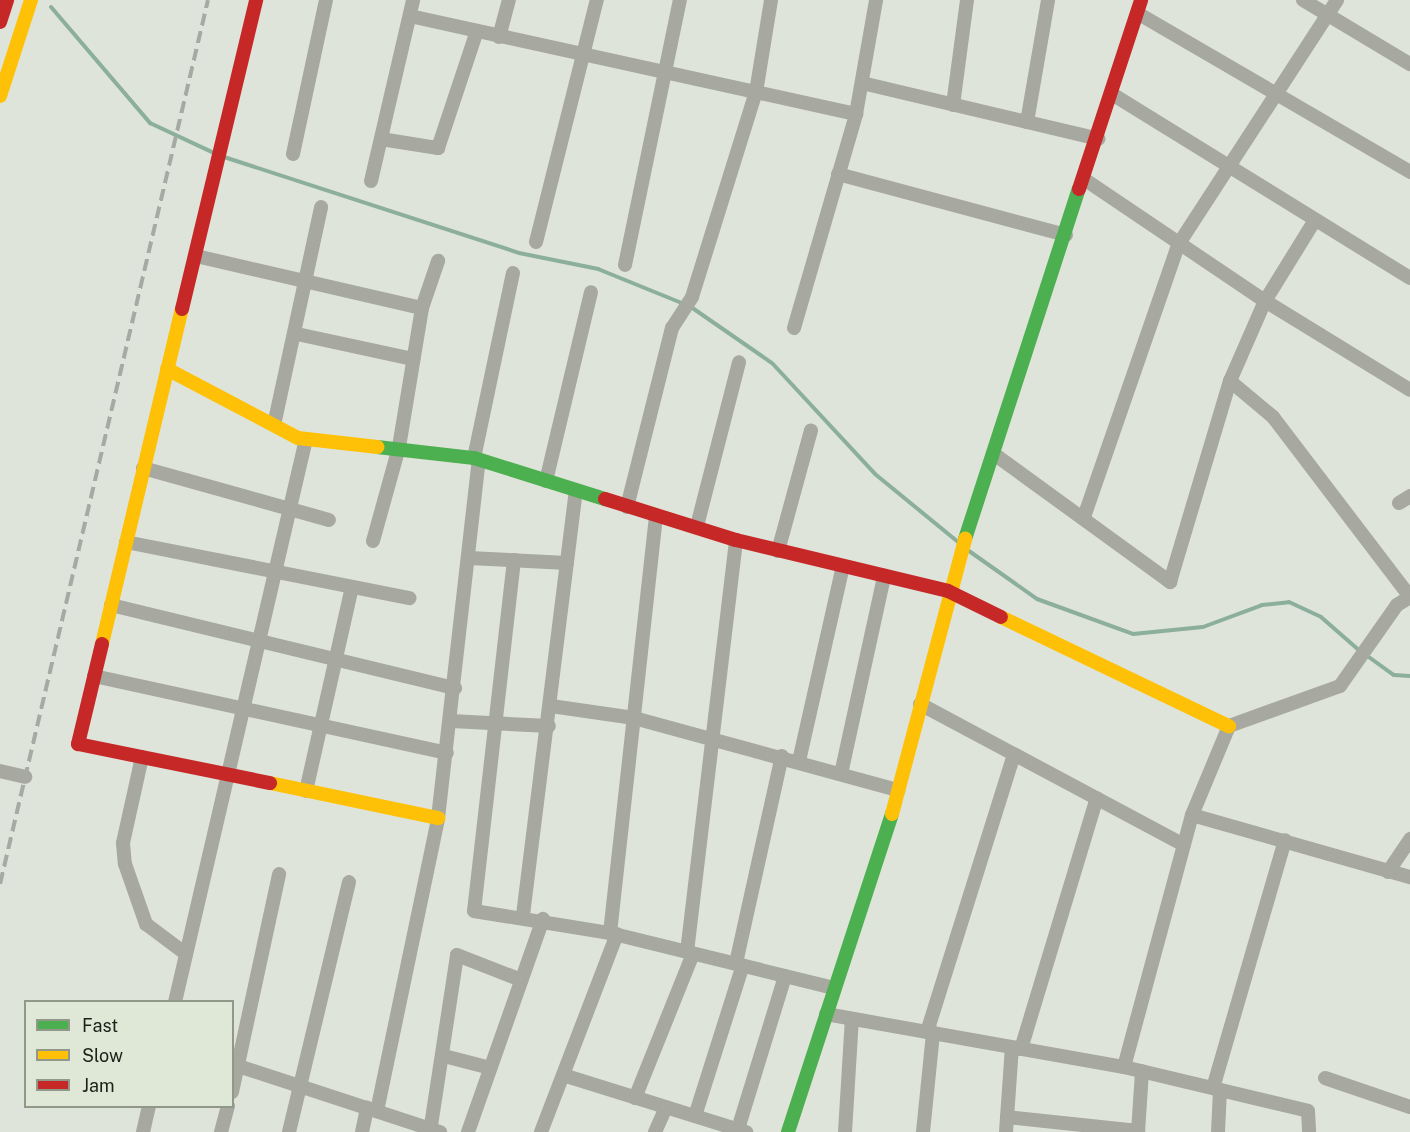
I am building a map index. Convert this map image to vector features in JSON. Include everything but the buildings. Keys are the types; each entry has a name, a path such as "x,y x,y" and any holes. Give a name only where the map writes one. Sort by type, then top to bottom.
{"street":[{"path":"0,21 7,0"},
{"path":"0,96 30,3 16,0"},
{"path":"256,0 78,744 438,818"},
{"path":"294,154 326,0"},
{"path":"371,181 413,0"},
{"path":"499,37 509,0"},
{"path":"536,242 581,56 597,0"},
{"path":"625,265 680,0"},
{"path":"627,507 678,315 692,297 756,92 771,0"},
{"path":"794,328 856,114 876,0"},
{"path":"953,105 967,0"},
{"path":"1027,122 1048,0"},
{"path":"1303,0 1410,64"},
{"path":"1084,517 1178,245 1230,169 1275,91 1337,0"},
{"path":"788,1132 898,790 948,591 1140,7 1410,172"},
{"path":"410,16 476,34 499,37 856,114"},
{"path":"381,139 438,148 476,34"},
{"path":"862,83 1098,139"},
{"path":"1112,94 1230,169 1410,278"},
{"path":"838,174 1066,235"},
{"path":"1084,179 1178,245 1410,390"},
{"path":"274,425 297,334 321,207"},
{"path":"994,454 1084,517 1170,582 1230,381 1265,301 1315,220"},
{"path":"196,256 422,308"},
{"path":"373,541 399,447 422,308 438,261"},
{"path":"362,1132 372,1110 438,818 455,688 477,459 513,273"},
{"path":"546,481 591,292"},
{"path":"297,334 413,358"},
{"path":"698,526 739,362"},
{"path":"167,369 274,425 306,439 399,447 477,459 656,517 698,526 736,540 948,591 1229,726 1340,686 1359,663 1398,605 1410,597 1273,417 1230,381"},
{"path":"778,551 811,430"},
{"path":"175,1000 306,439"},
{"path":"143,468 330,520"},
{"path":"523,915 549,726 576,490"},
{"path":"541,1132 614,934 656,517"},
{"path":"635,1098 690,953 736,540"},
{"path":"126,542 410,598"},
{"path":"469,558 567,563"},
{"path":"514,561 500,723 474,912 523,915 543,919 834,988"},
{"path":"799,761 843,567"},
{"path":"841,774 884,576"},
{"path":"306,791 323,727 335,660 352,587"},
{"path":"111,605 455,688"},
{"path":"94,676 447,753"},
{"path":"920,704 1184,845"},
{"path":"551,706 634,718 782,756 898,790"},
{"path":"451,721 549,726"},
{"path":"1124,1067 1192,815 1229,726"},
{"path":"923,1132 930,1032 1014,754"},
{"path":"695,1116 739,964 782,756"},
{"path":"142,757 123,843 125,864 146,924 186,954"},
{"path":"0,771 25,777"},
{"path":"1006,1132 1017,1048 1097,798"},
{"path":"1192,815 1285,840 1388,873 1410,877"},
{"path":"1388,873 1410,839"},
{"path":"1218,1132 1217,1089 1285,840"},
{"path":"279,874 236,1065 433,1131 457,955 521,980"},
{"path":"289,1132 349,882"},
{"path":"468,1132 543,919"},
{"path":"562,1075 742,1131 785,976"},
{"path":"826,1014 1124,1067 1308,1111 1309,1132"},
{"path":"845,1132 852,1019"},
{"path":"444,1056 490,1068"},
{"path":"1007,1117 1138,1131 1142,1071"},
{"path":"1325,1077 1410,1107"},
{"path":"655,1132 666,1107"},
{"path":"143,1132 149,1108"},
{"path":"221,1132 228,1108"}],"waterway":[{"path":"51,7 150,123 214,153"},
{"path":"224,157 519,253 598,269 684,304"},
{"path":"691,307 772,363 875,474 958,542"},
{"path":"969,551 1037,599 1133,634 1203,627 1262,605 1289,602 1321,617 1360,651"},
{"path":"1366,655 1394,675 1410,676"}],"railway":[{"path":"0,884 208,0"}],"traffic: fast":[{"path":"965,539 1079,189"},
{"path":"377,447 474,458 605,499"},
{"path":"788,1132 892,814"}],"traffic: slow":[{"path":"0,96 31,0"},
{"path":"102,644 182,309"},
{"path":"167,369 298,438 377,447"},
{"path":"892,814 965,539"},
{"path":"1001,617 1229,726"},
{"path":"270,783 438,818"}],"traffic: jam":[{"path":"0,22 7,0"},
{"path":"182,309 256,0"},
{"path":"1079,189 1141,0"},
{"path":"605,499 736,540 948,591 1001,617"},
{"path":"102,644 78,744 270,783"}]}
